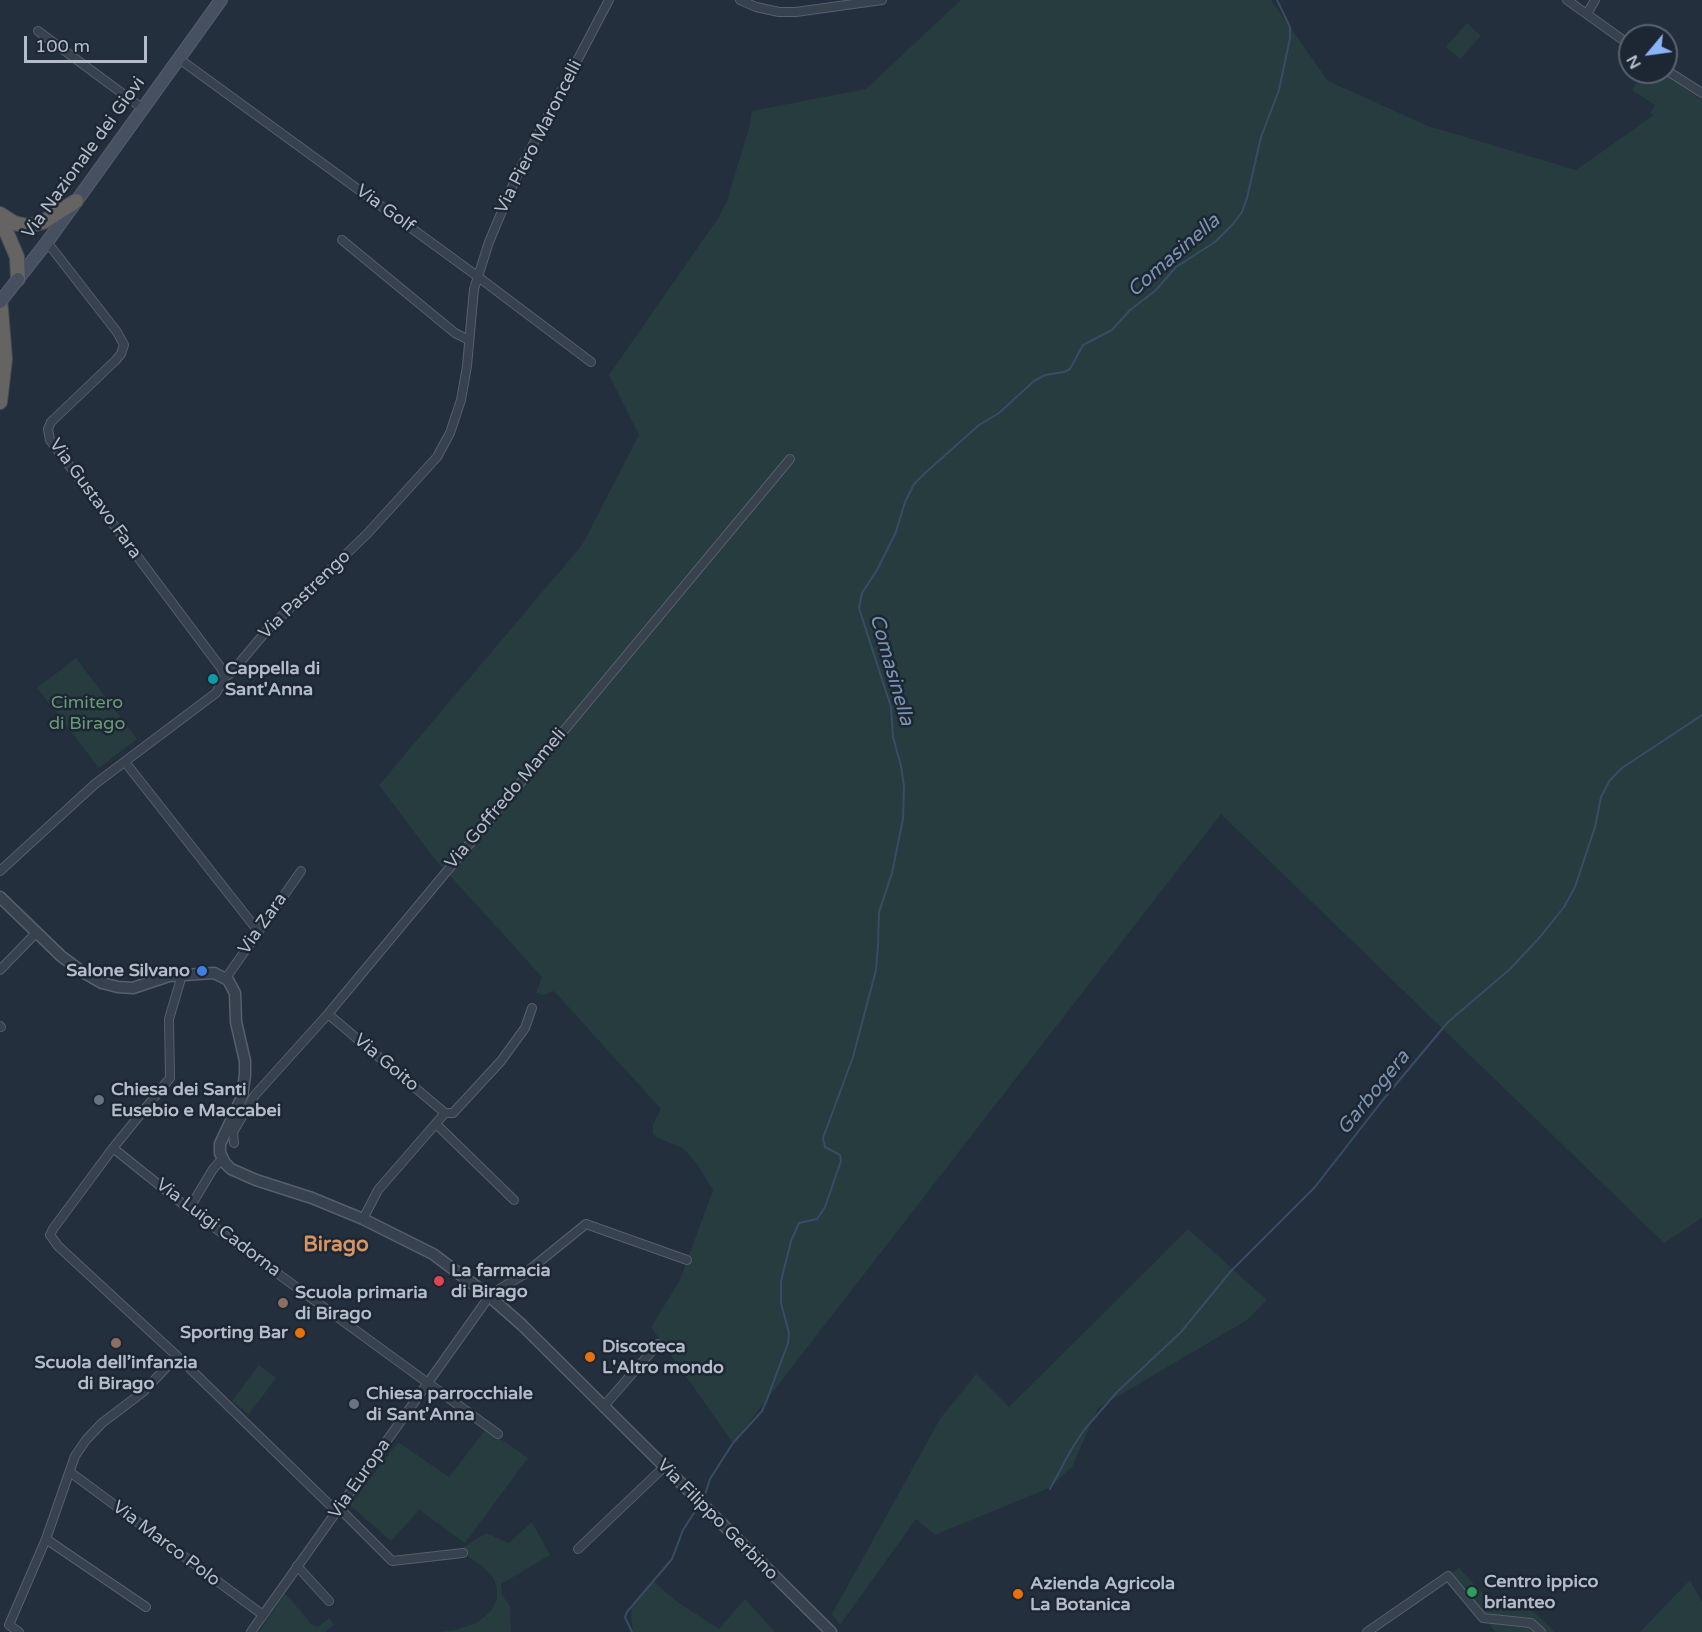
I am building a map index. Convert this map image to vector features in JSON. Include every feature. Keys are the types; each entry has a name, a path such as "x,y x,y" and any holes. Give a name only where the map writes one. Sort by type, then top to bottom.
{"highway":[{"path":"0,216 14,223 28,226 43,222 76,201"},
{"path":"0,216 17,258 18,279"},
{"path":"0,300 5,359 0,402"}],"main road":[{"name":"Via Nazionale dei Giovi","path":"0,300 47,242 221,0"}],"street":[{"name":"Via Piero Maroncelli","path":"477,276 518,173 609,0"},
{"path":"740,0 756,7 779,12 795,12 882,0"},
{"path":"756,7 762,7 771,0"},
{"path":"1567,0 1618,36"},
{"path":"1587,14 1595,0"},
{"path":"38,31 142,108"},
{"name":"Via Golf","path":"178,58 591,362"},
{"path":"1678,78 1702,93"},
{"path":"342,240 455,333 469,340"},
{"name":"Via Gustavo Fara","path":"47,242 117,332 124,345 122,354 115,362 51,422 48,429 50,441 221,668 225,677"},
{"name":"Via Pastrengo","path":"0,871 95,784 216,693 225,677 276,621 367,534 437,457 456,417 464,382 472,299 477,276"},
{"name":"Via Goffredo Mameli","path":"234,1143 233,1132 255,1095 328,1014 790,459"},
{"path":"124,762 258,931"},
{"name":"Via Zara","path":"226,978 301,872"},
{"path":"0,897 36,933 81,971 112,986 133,988 169,976 214,973 226,978 233,985 236,1022 245,1061 242,1097 220,1144 222,1159 213,1169 189,1209"},
{"path":"0,970 36,933"},
{"path":"182,975 169,1019 170,1078 113,1148 50,1235 58,1246 392,1561 463,1553"},
{"path":"363,1219 378,1190 445,1113 453,1113 501,1061 525,1028 532,1008"},
{"name":"Via Goito","path":"328,1014 445,1113"},
{"path":"436,1124 514,1200"},
{"name":"Via Luigi Cadorna","path":"113,1148 189,1209 498,1434"},
{"name":"Via Filippo Gerbino","path":"222,1159 236,1171 363,1219 433,1254 489,1296 522,1325 831,1632"},
{"path":"489,1296 523,1275 586,1224 687,1260"},
{"name":"Via Europa","path":"251,1632 489,1296"},
{"path":"603,1407 658,1344"},
{"path":"19,1632 9,1625 46,1539 75,1456 86,1440 102,1424 143,1392 177,1356"},
{"path":"578,1549 664,1467"},
{"name":"Via Marco Polo","path":"70,1472 263,1615"},
{"path":"46,1539 146,1607"},
{"path":"297,1566 329,1601"},
{"path":"1367,1632 1448,1576 1483,1618 1531,1623 1541,1632"}],"green space":[{"path":"961,0 1271,0 1328,81 1428,126 1576,170 1654,115 1650,113 1655,105 1632,90 1636,84 1678,84 1702,100 1702,1218 1664,1243 1221,814 733,1443 651,1327 680,1280 713,1190 697,1164 683,1148 653,1134 653,1124 661,1109 554,991 544,995 536,993 542,977 433,857 379,785 582,545 639,435 609,375 719,217 727,201 752,111 866,89"},
{"path":"1467,23 1481,36 1460,59 1446,47"},
{"name":"Cimitero di Birago","path":"76,658 137,739 99,768 37,688"},
{"path":"1188,1229 1267,1300 1247,1320 1098,1408 1072,1467 1049,1488 935,1535 916,1519 840,1625 832,1614 940,1419 976,1374 1009,1407"},
{"path":"259,1365 276,1378 249,1414 232,1401"},
{"path":"486,1429 528,1458 465,1543 419,1510 391,1541 350,1505 398,1442 449,1477"},
{"path":"532,1522 550,1555 501,1584 502,1595 510,1606 511,1632 436,1632 455,1630 477,1623 491,1611 497,1599 497,1588 493,1577 459,1550 486,1533 509,1543"},
{"name":"Centro ippico brianteo","path":"1459,1568 1496,1608 1533,1611 1555,1632 1496,1632 1448,1576"},
{"name":"Centro ippico brianteo","path":"1690,1580 1702,1602 1702,1632 1640,1632"},
{"path":"653,1581 676,1601 719,1629 745,1599 775,1632 633,1632 632,1605"},
{"path":"285,1593 312,1625 318,1627 329,1618 334,1625 325,1632 259,1632"}],"waterway":[{"name":"Comasinella","path":"703,1501 710,1479 733,1443 762,1411 788,1343 789,1333 781,1303 781,1281 791,1241 799,1223 817,1219 825,1207 841,1161 840,1155 825,1147 823,1138 853,1057 876,970 879,912 892,873 903,819 904,787 893,737 891,707 859,608 862,593 877,570 896,532 905,502 914,484 979,425 999,413 1034,381 1045,375 1070,369 1083,345 1112,330 1130,310 1155,291 1176,267 1215,242 1242,212 1261,137 1279,90 1290,38 1290,27 1277,0"},
{"name":"Garbogera","path":"1050,1489 1084,1430 1117,1392 1181,1332 1231,1271 1315,1187 1382,1101 1448,1022 1510,969 1564,907 1575,887 1595,827 1601,797 1610,780 1622,768 1702,715"},
{"path":"632,1632 625,1617 627,1612 672,1559 683,1530 696,1510"}],"place":[{"name":"Cappella di Sant'Anna","path":"213,679"},
{"name":"Salone Silvano","path":"202,971"},
{"name":"Chiesa dei Santi Eusebio e Maccabei","path":"99,1100"},
{"name":"La farmacia di Birago","path":"439,1281"},
{"name":"Scuola primaria di Birago","path":"283,1303"},
{"name":"Sporting Bar","path":"300,1333"},
{"name":"Scuola dell’infanzia di Birago","path":"116,1343"},
{"name":"Discoteca L'Altro mondo","path":"590,1357"},
{"name":"Chiesa parrocchiale di Sant'Anna","path":"354,1404"},
{"name":"Centro ippico brianteo","path":"1472,1592"},
{"name":"Azienda Agricola La Botanica","path":"1018,1594"}],"district":[{"name":"Birago","path":"336,1245"}]}
